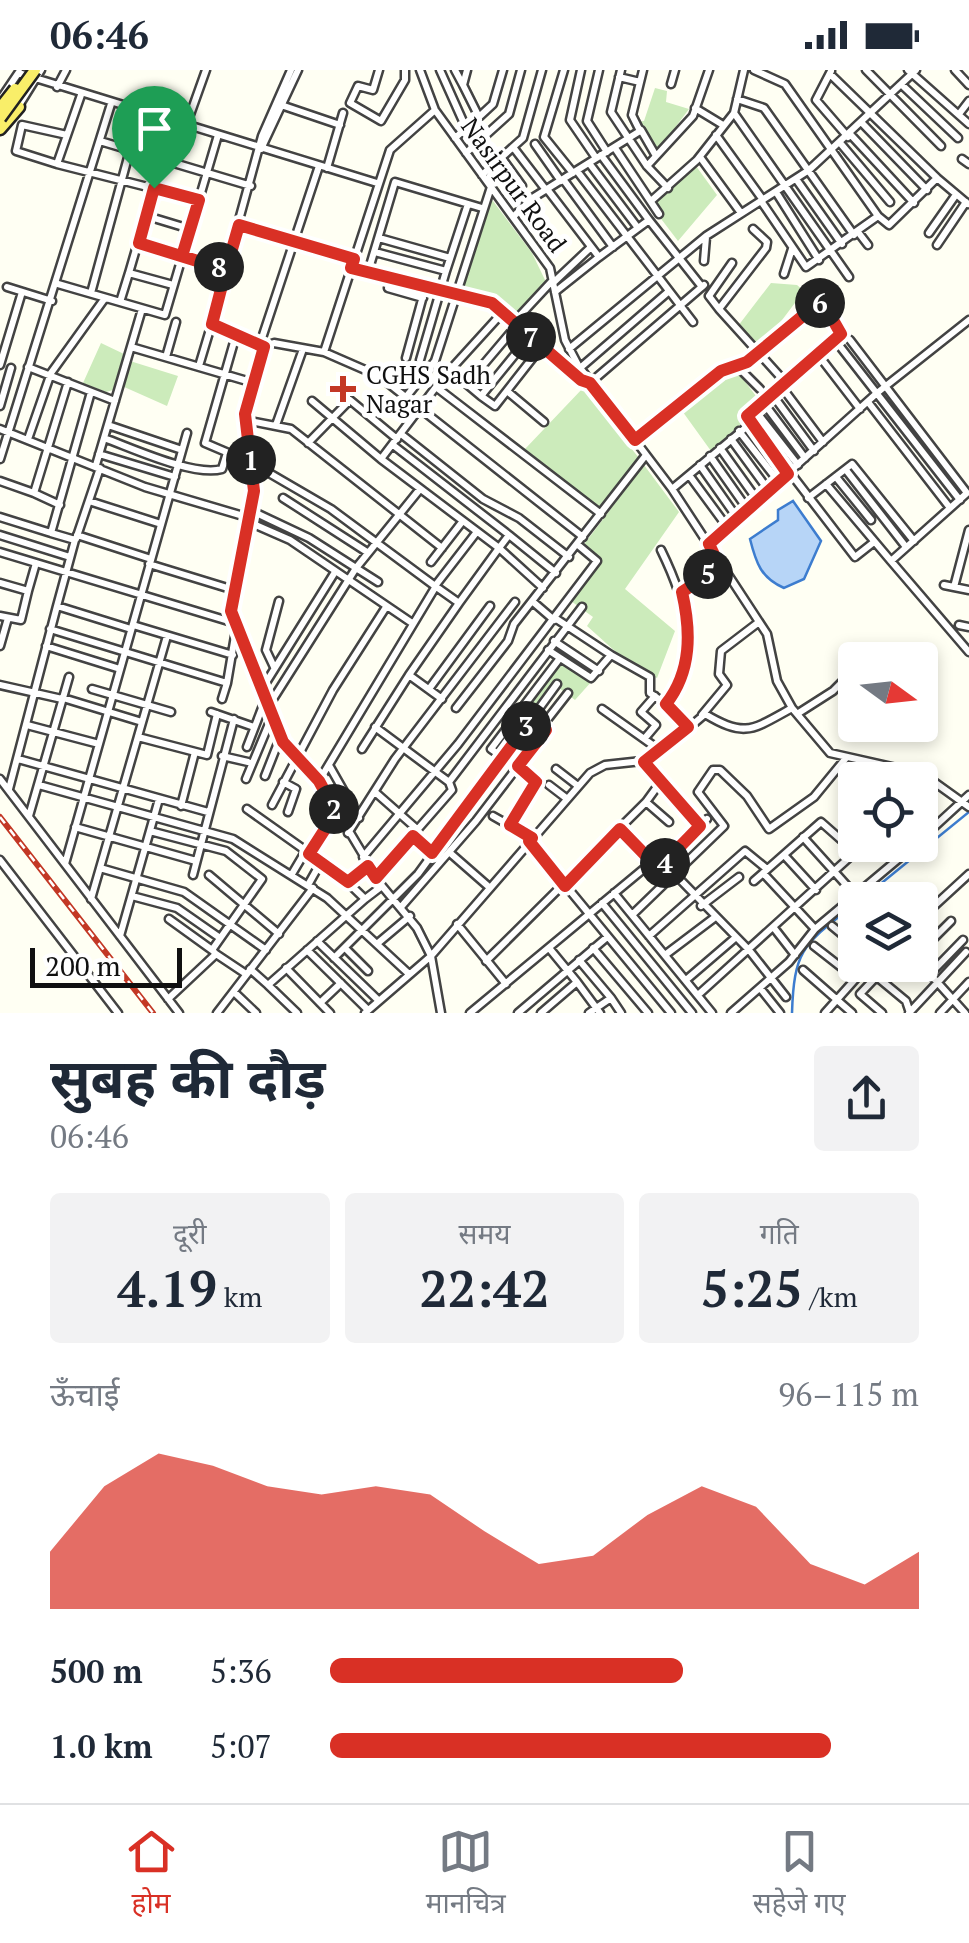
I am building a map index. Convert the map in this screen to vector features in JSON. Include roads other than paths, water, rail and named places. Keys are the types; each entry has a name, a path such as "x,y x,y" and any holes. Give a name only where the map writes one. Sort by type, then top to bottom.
{"main road":[{"path":"0,108 22,71"},
{"path":"0,118 36,73"},
{"path":"0,128 19,106"}],"street":[{"path":"57,88 66,70"},
{"path":"186,126 206,70"},
{"path":"200,367 261,149 295,70"},
{"path":"261,149 262,136 295,70"},
{"path":"379,70 372,90 358,86 350,103 378,121 384,120 407,77 405,70"},
{"name":"Nasirpur Road","path":"420,70 435,110 544,257 554,281 569,349 580,368 672,489 770,640 777,682 794,711 824,748 868,762"},
{"path":"440,70 467,129"},
{"path":"455,70 479,118"},
{"path":"463,85 467,70"},
{"path":"456,138 492,107 503,70"},
{"path":"466,153 509,114 521,70"},
{"path":"482,174 524,136 542,70"},
{"path":"564,70 544,137 693,322"},
{"path":"351,268 492,303 590,383 680,306 703,286 570,118 581,70"},
{"path":"599,70 586,121 638,228"},
{"path":"643,70 632,115 656,156"},
{"path":"672,84 675,70"},
{"path":"647,166 696,108 708,70"},
{"path":"651,201 700,157 734,114 744,70"},
{"path":"754,70 781,80 878,216 889,224 937,178"},
{"path":"781,80 784,70"},
{"path":"866,70 941,146"},
{"path":"955,70 969,85"},
{"path":"0,100 3,91 22,71 36,73 57,88 377,183"},
{"path":"569,349 706,236 808,170 890,97 912,71 969,124"},
{"path":"914,203 816,100 830,72 870,116 967,203 937,244"},
{"path":"19,106 36,73"},
{"path":"640,82 620,73 611,112 647,166 668,188"},
{"path":"901,84 958,138"},
{"path":"57,164 81,95"},
{"path":"737,100 764,108 868,245"},
{"path":"959,114 969,101"},
{"path":"0,459 4,431 58,284 112,104"},
{"path":"281,105 340,125"},
{"path":"696,108 723,125"},
{"path":"324,352 377,183 394,143 435,110"},
{"path":"343,112 294,241 254,383 246,420 252,462 251,517 231,611 280,737 295,760 319,781 368,866 410,916 431,956 441,1013"},
{"path":"734,114 849,276"},
{"path":"862,123 927,190"},
{"path":"67,135 22,125 16,151 199,200"},
{"path":"514,216 640,130"},
{"path":"58,284 164,315 218,135"},
{"path":"716,135 805,266 820,260 878,216"},
{"path":"100,141 251,186"},
{"path":"535,144 613,247"},
{"path":"840,144 890,202"},
{"path":"513,147 599,257"},
{"path":"90,293 130,150"},
{"path":"602,155 651,201 659,214"},
{"path":"700,157 741,214"},
{"path":"501,158 522,186"},
{"path":"120,302 162,160"},
{"path":"796,179 842,244"},
{"path":"368,272 395,182 482,208"},
{"path":"406,397 434,361 491,187"},
{"path":"776,192 820,260"},
{"path":"929,232 955,196"},
{"path":"420,360 468,204"},
{"path":"147,216 190,229"},
{"path":"555,292 649,220"},
{"path":"239,225 354,259"},
{"path":"719,309 766,248 767,242 752,229"},
{"path":"704,260 706,236"},
{"path":"379,238 450,258"},
{"path":"139,243 226,270"},
{"path":"467,384 554,281 591,247"},
{"path":"784,274 792,248"},
{"path":"375,252 446,271"},
{"path":"732,263 708,296 759,352 823,442"},
{"path":"130,273 174,285"},
{"path":"406,358 426,286"},
{"path":"7,287 52,301"},
{"path":"388,288 423,298"},
{"path":"0,365 22,292"},
{"path":"580,368 668,292"},
{"path":"28,440 50,376 106,298"},
{"path":"635,440 714,376 759,352 816,305 825,306 843,331 747,416 855,558 874,542"},
{"path":"624,307 635,320"},
{"path":"9,790 70,557 142,308"},
{"path":"380,458 502,312"},
{"path":"709,544 885,386 969,320"},
{"path":"166,357 176,322"},
{"path":"212,324 263,348"},
{"path":"236,335 205,441 252,462 376,540 459,604"},
{"path":"481,396 530,336"},
{"path":"850,340 967,492 891,561"},
{"path":"263,348 274,343 324,352 364,368 584,537"},
{"path":"839,345 960,500"},
{"path":"450,370 494,406 542,346"},
{"path":"131,347 254,383"},
{"path":"276,426 303,349"},
{"path":"820,357 860,409"},
{"path":"737,366 760,389"},
{"path":"28,367 115,401"},
{"path":"0,406 11,368"},
{"path":"34,493 68,382"},
{"path":"436,387 601,514"},
{"path":"507,391 544,422"},
{"path":"51,533 91,392"},
{"path":"772,394 814,451"},
{"path":"312,400 380,458 499,548 543,588"},
{"path":"308,443 352,400 556,573"},
{"path":"762,402 805,458"},
{"path":"868,402 950,508"},
{"path":"754,409 798,465"},
{"path":"246,420 290,429 442,548"},
{"path":"672,489 751,422"},
{"path":"108,425 182,450"},
{"path":"4,431 170,494 309,538 378,582"},
{"path":"739,431 778,482"},
{"path":"65,864 187,433"},
{"path":"104,438 178,464 218,471 226,453"},
{"path":"396,439 519,518 569,556"},
{"path":"731,439 769,491"},
{"path":"720,448 758,501"},
{"path":"99,454 175,477"},
{"path":"456,708 508,641 520,616 646,456"},
{"path":"710,456 748,510"},
{"path":"808,498 852,464 914,541"},
{"path":"700,465 738,519"},
{"path":"846,470 906,547"},
{"path":"689,474 728,528"},
{"path":"836,477 871,520"},
{"path":"0,481 60,505"},
{"path":"826,484 969,652"},
{"path":"247,746 264,703 273,700 367,552 420,489"},
{"path":"284,498 367,552"},
{"path":"89,502 162,524"},
{"path":"0,517 234,590"},
{"path":"251,517 412,623"},
{"path":"431,562 462,522"},
{"path":"954,587 969,530"},
{"path":"319,781 412,623 476,533"},
{"path":"0,535 70,557"},
{"path":"362,749 508,535"},
{"path":"363,857 436,772 597,561 578,545"},
{"path":"662,550 682,592 688,631 686,668 680,686 666,704"},
{"path":"0,552 236,625"},
{"path":"0,646 4,617 21,619 36,562"},
{"path":"682,592 720,567"},
{"path":"260,692 335,572"},
{"path":"0,584 28,591"},
{"path":"944,585 969,590"},
{"path":"274,667 266,653 279,601"},
{"path":"532,601 566,627 650,678 650,691 688,727"},
{"path":"348,833 405,747 515,602"},
{"path":"57,606 233,655"},
{"path":"429,690 490,606"},
{"path":"272,805 386,607"},
{"path":"449,782 582,607"},
{"path":"307,950 366,1011 431,956 578,786 605,766 644,762 700,717 727,685 719,674 721,651 759,622"},
{"path":"222,700 236,625"},
{"path":"959,625 969,627"},
{"path":"50,630 227,683"},
{"path":"92,898 168,636"},
{"path":"554,642 599,671"},
{"path":"46,646 120,669"},
{"path":"548,650 591,678 611,654"},
{"path":"504,758 491,748 560,658"},
{"path":"409,675 442,698"},
{"path":"29,817 68,677"},
{"path":"398,904 557,684"},
{"path":"0,685 62,698 142,722"},
{"path":"700,717 708,715 736,731 758,727 838,685"},
{"path":"92,688 171,712"},
{"path":"543,725 568,693"},
{"path":"646,738 656,725 641,712 655,696"},
{"path":"602,709 661,751"},
{"path":"334,958 398,904 448,852 546,731 543,725 519,712"},
{"path":"138,737 208,755 214,713 254,727"},
{"path":"246,779 271,718"},
{"path":"192,874 234,719"},
{"path":"27,725 99,744"},
{"path":"375,727 449,782 452,790 376,878"},
{"path":"265,776 280,737"},
{"path":"181,806 195,752"},
{"path":"222,756 248,762"},
{"path":"632,914 724,826 698,792 713,770 720,770 747,796 769,829 814,797 846,758"},
{"path":"18,760 208,812"},
{"path":"486,961 646,802 661,778 644,762"},
{"path":"329,766 359,818"},
{"path":"510,825 536,782 518,766"},
{"path":"556,770 578,786"},
{"path":"0,779 179,1013"},
{"path":"284,782 296,789 288,812"},
{"path":"549,784 566,798"},
{"path":"659,784 704,822 664,863"},
{"name":"Nasirpur Road","path":"938,784 967,801"},
{"path":"39,785 233,839 276,863 348,914 409,974"},
{"path":"375,792 432,853"},
{"path":"120,936 159,799"},
{"path":"938,826 967,801"},
{"path":"646,802 669,822"},
{"path":"247,809 348,882 365,900"},
{"path":"292,874 336,812"},
{"path":"493,816 531,839 587,915 671,1013"},
{"path":"754,881 821,822 838,837"},
{"path":"75,828 196,861"},
{"path":"620,829 651,861"},
{"path":"150,830 230,853 262,879"},
{"path":"803,836 844,882"},
{"path":"649,936 748,850 815,929"},
{"path":"448,852 489,887"},
{"path":"784,855 816,890"},
{"path":"470,1013 658,857 748,950 786,996"},
{"path":"0,860 118,1013"},
{"path":"217,1013 279,934 311,886 321,862"},
{"path":"698,995 844,862"},
{"path":"876,882 898,862"},
{"path":"168,999 214,952 244,902 276,863"},
{"path":"348,882 368,866"},
{"path":"100,868 184,892 266,950"},
{"path":"938,902 969,874"},
{"path":"209,876 279,934"},
{"path":"702,906 738,877"},
{"path":"268,985 382,886"},
{"path":"614,893 712,1013"},
{"path":"132,896 178,908 220,938"},
{"path":"602,903 692,1013"},
{"path":"738,1011 795,955 815,929 838,913"},
{"path":"378,943 410,916"},
{"path":"665,956 714,918"},
{"path":"169,919 268,985 297,1013"},
{"path":"938,935 951,922"},
{"path":"458,924 506,984"},
{"path":"832,926 838,931"},
{"path":"774,928 795,955"},
{"path":"518,1013 606,938"},
{"path":"686,980 736,938"},
{"path":"938,966 963,940"},
{"path":"317,941 378,1000"},
{"path":"814,946 838,965"},
{"path":"345,948 368,970"},
{"path":"549,948 595,1011 611,998"},
{"path":"593,948 648,1013"},
{"path":"909,1013 966,952"},
{"path":"579,960 621,1013"},
{"path":"286,968 330,1013"},
{"path":"803,970 852,1013"},
{"path":"541,1013 577,982"},
{"path":"825,1013 852,982"},
{"path":"871,982 860,994 881,1013"},
{"path":"882,982 906,1001 909,1013"},
{"path":"940,1013 969,982"},
{"path":"320,1003 341,983"},
{"path":"938,983 967,1013"},
{"path":"760,988 780,1013"},
{"path":"234,992 256,1013"}],"water":[{"path":"793,501 821,541 804,579 784,588 761,569 750,539 778,520 778,510"}],"waterway":[{"path":"883,882 969,812"},
{"path":"792,1013 800,960 814,939 838,918"}],"railway":[{"path":"0,817 153,1013"}],"place":[{"name":"CGHS Sadh Nagar","path":"343,389"}]}
